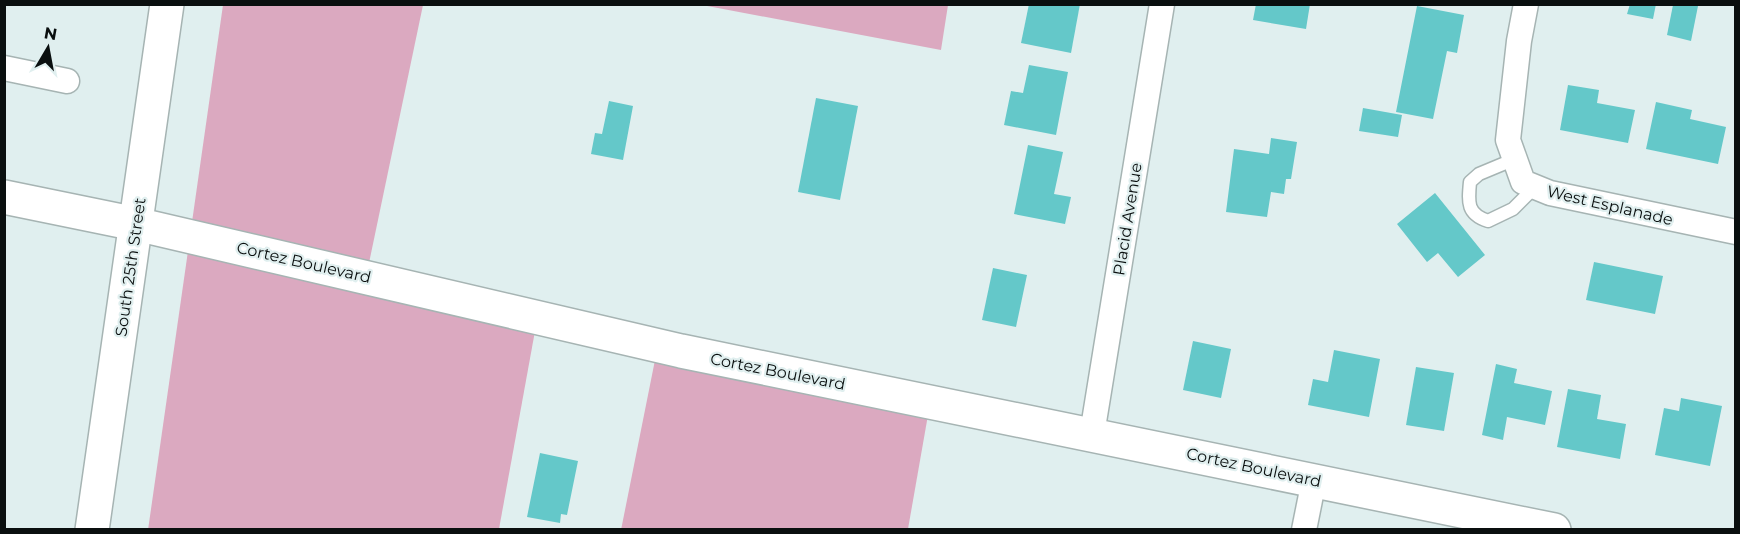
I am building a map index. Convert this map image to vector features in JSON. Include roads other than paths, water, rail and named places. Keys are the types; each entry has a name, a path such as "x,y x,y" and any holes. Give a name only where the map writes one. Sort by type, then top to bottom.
{"street":[{"name":"South 25th Street","path":"92,530 167,4"},
{"name":"Placid Avenue","path":"1092,434 1162,4"},
{"name":"West Esplanade","path":"1526,4 1508,140 1523,182 1550,193 1736,232"},
{"path":"4,68 67,81"},
{"name":"Cortez Boulevard","path":"4,197 136,224 681,351 1554,530"},
{"path":"1304,530 1314,480"}],"lane":[{"path":"1515,159 1479,174 1470,182 1468,198 1471,210 1477,217 1488,221 1513,209 1535,187"}]}
